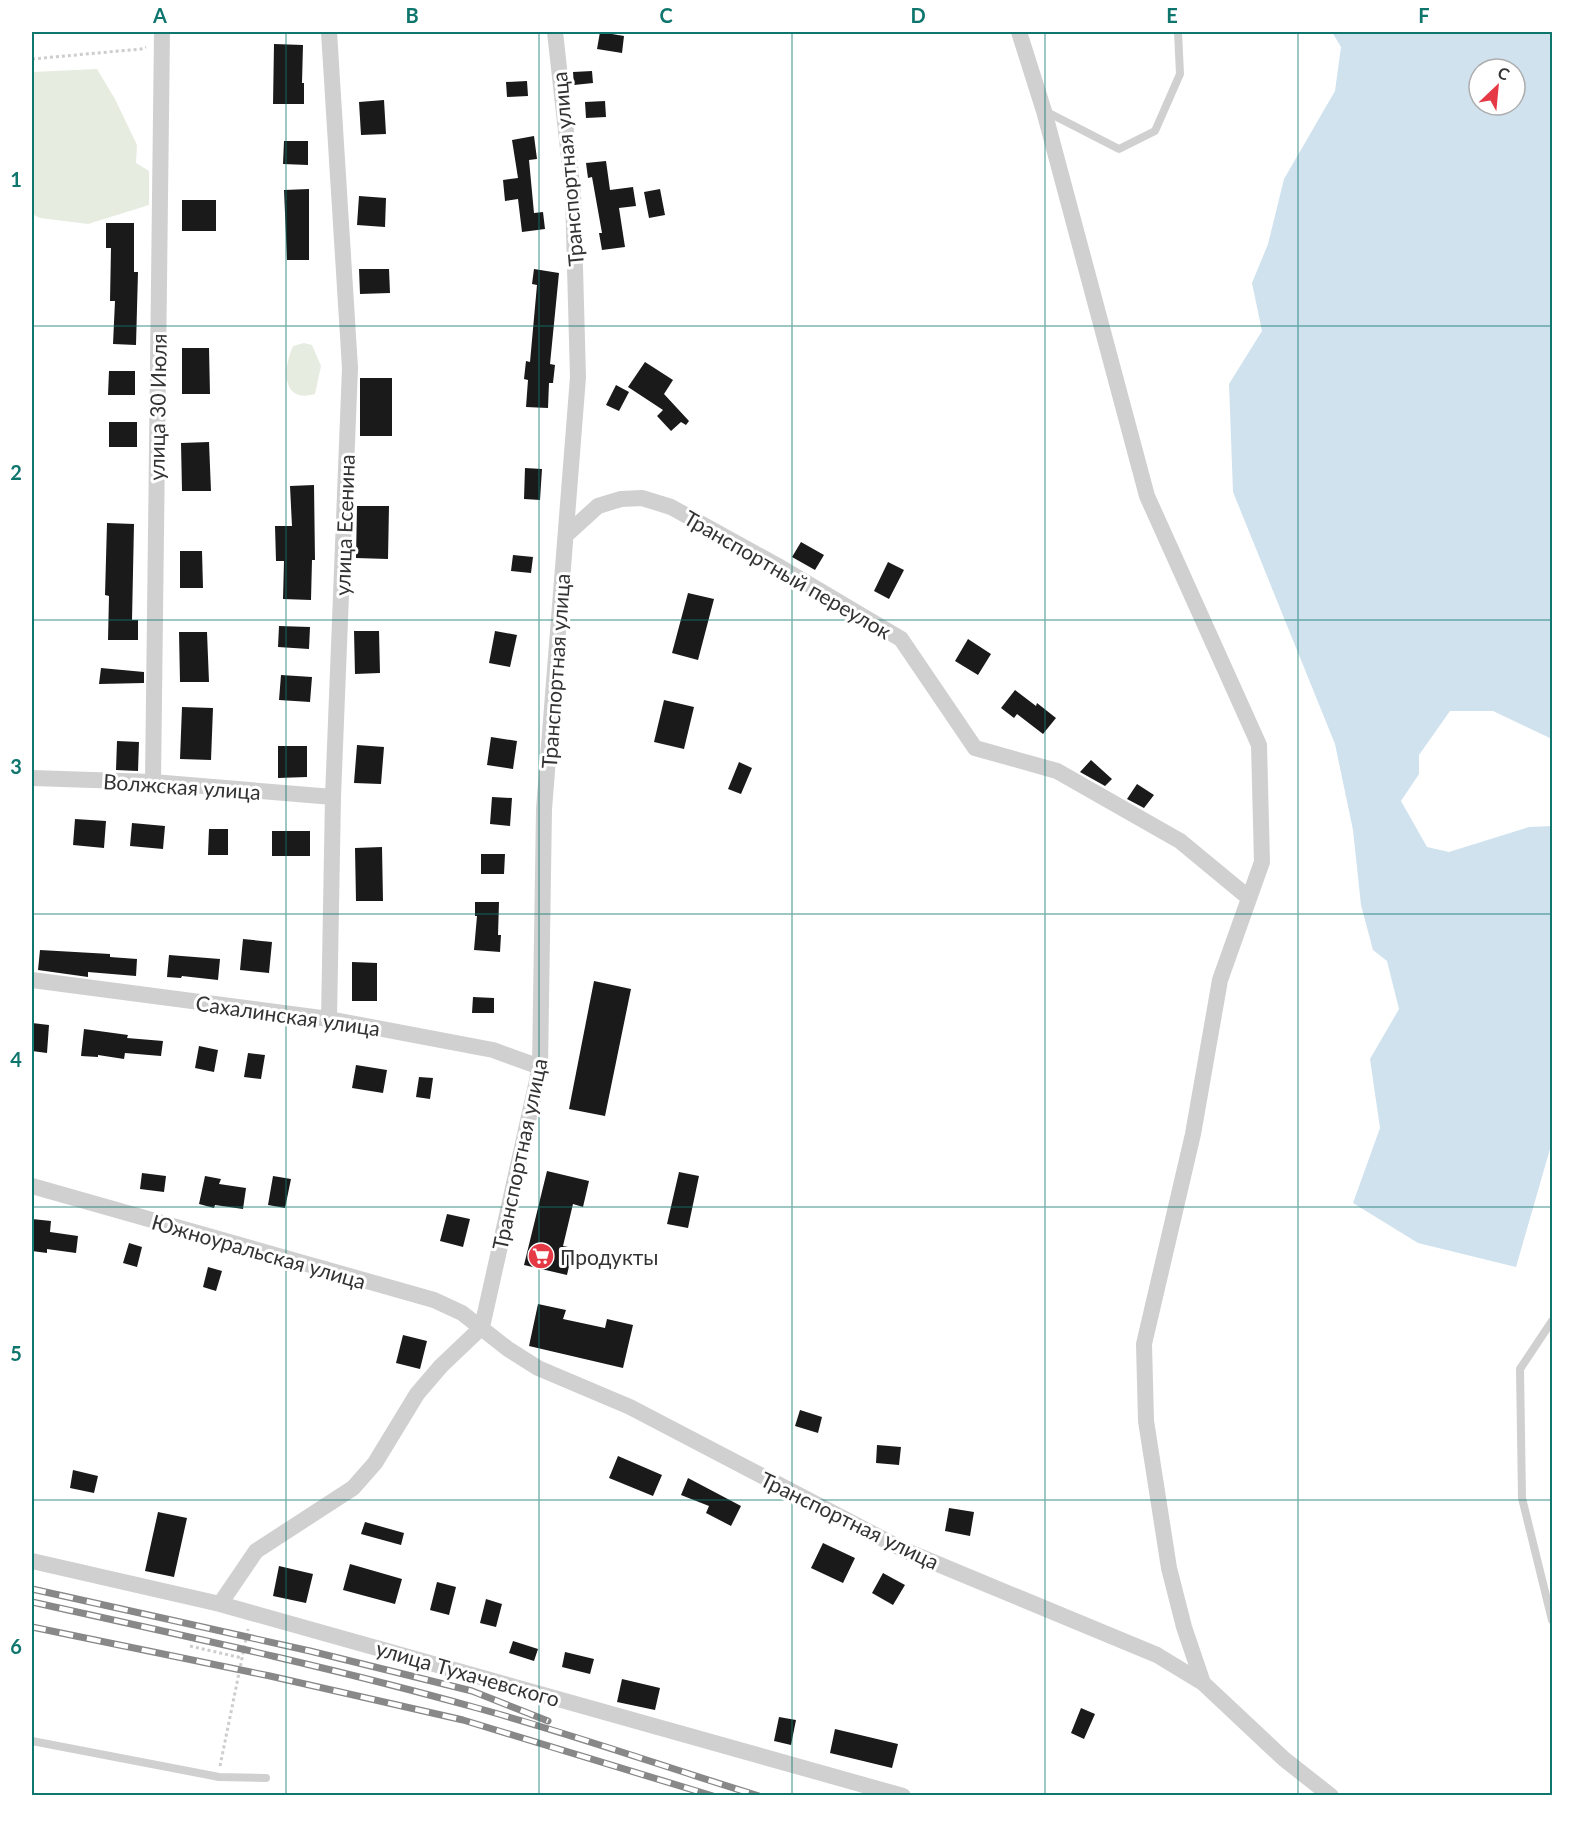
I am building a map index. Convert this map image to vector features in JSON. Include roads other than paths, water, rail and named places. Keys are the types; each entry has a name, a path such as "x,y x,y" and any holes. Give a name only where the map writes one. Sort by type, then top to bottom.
{"street":[{"name":"улица Есенина","path":"329,32 351,368 333,797 329,1019"},
{"name":"Транспортная улица","path":"555,32 573,194 578,377 544,809 540,1067 482,1327 508,1349 538,1368 630,1407 904,1550 1157,1655 1203,1683 1284,1759 1331,1796"},
{"path":"1019,32 1044,111 1147,496 1260,746 1262,862 1220,980 1193,1134 1144,1344 1146,1421 1169,1568 1184,1627 1203,1683"},
{"name":"улица 30 Июля","path":"153,782 162,36"},
{"name":"Транспортный переулок","path":"566,535 598,506 621,499 642,498 671,507 901,639 975,748 1057,771 1179,841 1249,898"},
{"name":"Волжская улица","path":"32,778 153,782 333,797"},
{"name":"Сахалинская улица","path":"32,981 329,1019 493,1050 540,1067"},
{"name":"Южноуральская улица","path":"32,1186 434,1300 462,1313 482,1327"},
{"path":"220,1604 256,1551 353,1488 375,1463 417,1394 441,1366 482,1327"},
{"name":"улица Тухачевского","path":"32,1561 251,1612 903,1796"}],"lane":[{"path":"1044,111 1119,149 1155,131 1180,74 1178,32"},
{"path":"1552,1321 1520,1369 1522,1498 1552,1620"},
{"path":"32,1741 219,1777 266,1778"}],"water":[{"path":"1332,32 1552,32 1552,739 1493,711 1450,711 1419,755 1419,774 1401,801 1427,847 1449,852 1529,827 1552,826 1552,1142 1516,1267 1418,1243 1353,1203 1380,1128 1370,1059 1399,1009 1387,961 1373,950 1361,905 1353,830 1335,744 1233,492 1229,384 1262,331 1252,283 1268,244 1284,179 1335,91 1341,47"}],"railway":[{"path":"32,1589 310,1651 472,1691 548,1721"},
{"path":"32,1602 255,1652 422,1693 548,1729 759,1796"},
{"path":"32,1627 270,1676 463,1720 713,1796"}],"place":[{"name":"Продукты","path":"541,1256"}]}
